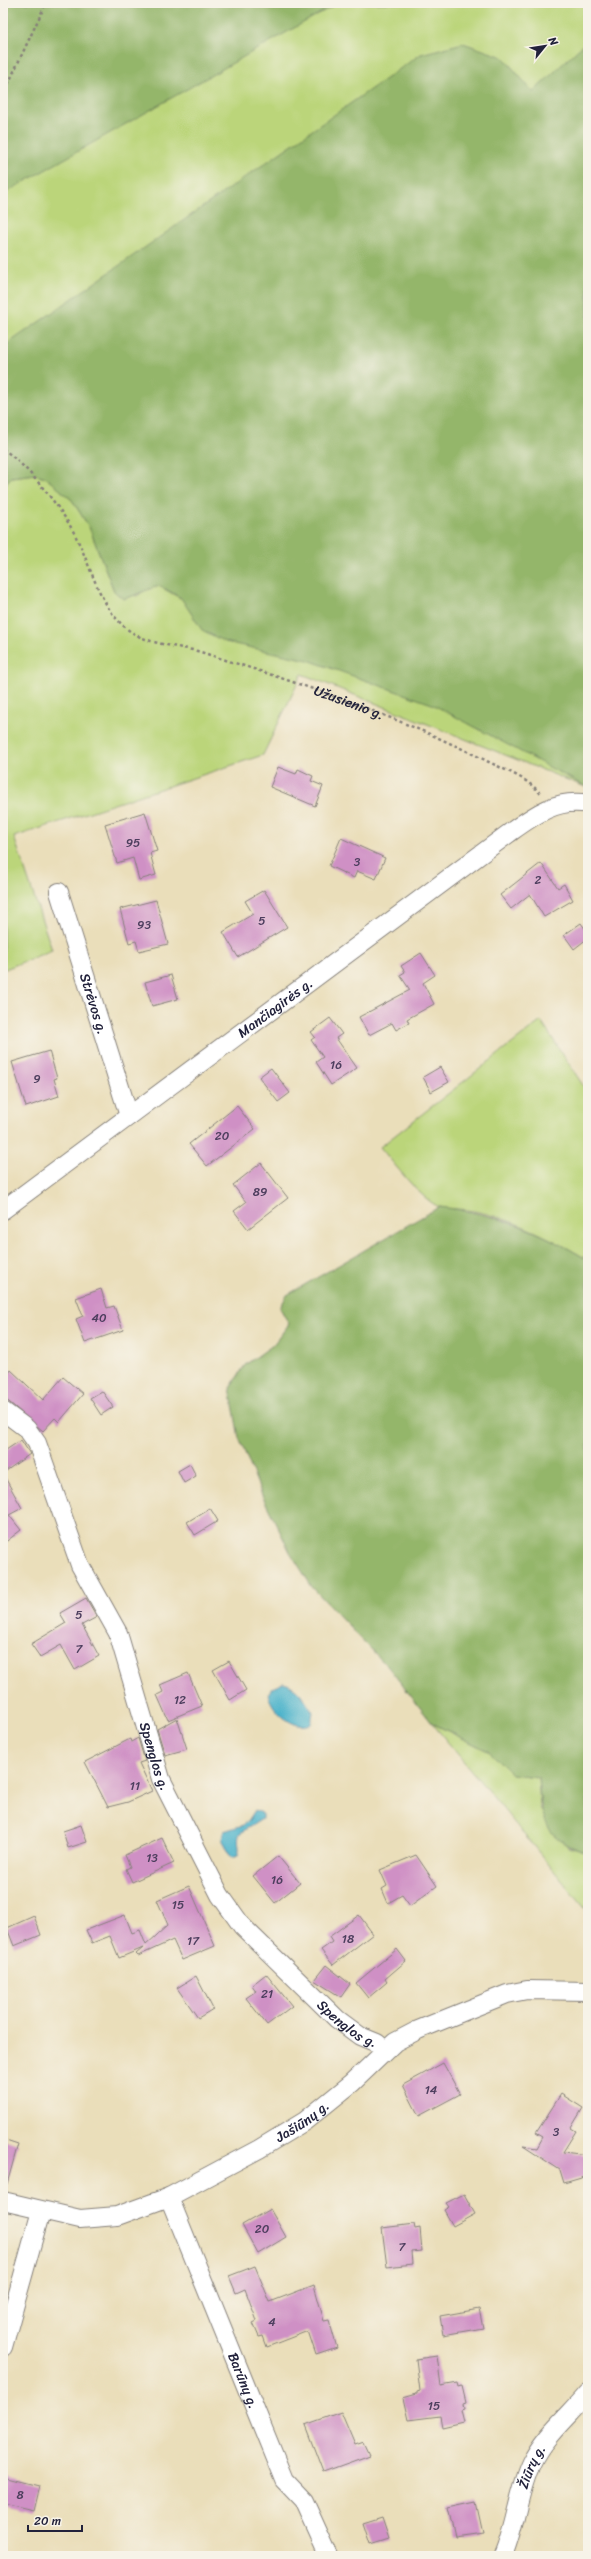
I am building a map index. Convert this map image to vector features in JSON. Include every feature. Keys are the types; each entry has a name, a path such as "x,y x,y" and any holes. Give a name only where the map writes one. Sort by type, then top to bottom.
{"street":[{"path":"549,807 565,803 588,804"},
{"name":"Mančiagirės g.","path":"3,1210 508,834 549,807"},
{"name":"Strėvos g.","path":"59,892 129,1116"},
{"name":"Spenglos g.","path":"3,1410 27,1429 37,1443 80,1565 118,1633 161,1778 220,1895 242,1926 337,2019 360,2036 377,2043 385,2050"},
{"name":"Jašiūnų g.","path":"3,2202 80,2219 117,2216 169,2197 259,2149 305,2121 352,2083 385,2050 418,2030 507,1994 550,1989 588,1991"},
{"name":"Barūnų g.","path":"169,2197 284,2480 304,2502 329,2556"},
{"path":"3,2347 41,2211"},
{"name":"Žiūrų g.","path":"503,2556 511,2537 531,2463 542,2444 588,2393"}],"path":[{"path":"3,95 46,3"},
{"name":"Užusienio g.","path":"3,448 51,497 67,518 105,604 115,617 133,633 153,641 188,648 311,687 430,733 525,781 537,789 549,807"}],"green space":[{"path":"3,3 588,3 588,788 302,674 263,755 14,837 52,950 3,970 3,487 11,477 36,474 45,477 72,500 89,527 114,591 137,596 145,590 159,586 180,598 3,435"},
{"path":"3,3 338,3 3,194"},
{"path":"588,40 588,788 432,704 308,660 225,642 202,630 181,598 160,586 123,599 114,591 89,527 72,500 45,477 36,474 11,477 3,487 3,347 421,54 463,43 503,57 533,92"},
{"path":"541,1021 588,1093 588,1260 547,1237 518,1224 470,1210 444,1208 433,1204 417,1190 380,1147"},
{"path":"439,1207 479,1214 517,1225 553,1240 588,1260 588,1853 573,1847 553,1834 548,1826 541,1805 538,1777 512,1774 490,1752 432,1723 389,1668 312,1587 290,1552 262,1495 239,1438 230,1388 245,1365 273,1345 289,1324 280,1308 287,1295"},
{"path":"432,1723 490,1752 512,1774 538,1777 540,1808 569,1847 588,1853 588,1912"}],"water":[{"path":"283,1683 293,1687 301,1694 313,1712 311,1724 297,1725 284,1718 274,1707 268,1694 272,1688"},
{"path":"255,1810 262,1813 262,1819 240,1833 238,1839 238,1855 231,1857 222,1838 224,1831 243,1825 248,1821"}],"building":[{"path":"278,767 296,774 298,769 313,776 311,781 323,786 315,806 270,787"},
{"path":"145,812 157,851 150,853 156,875 139,880 133,858 117,863 105,824"},
{"path":"341,838 385,858 376,879 357,871 354,878 329,866"},
{"path":"541,863 558,888 564,884 573,900 544,917 530,894 511,909 500,895"},
{"path":"264,890 287,927 238,957 223,932 253,914 245,901"},
{"path":"156,900 168,944 139,951 136,941 129,943 120,909"},
{"path":"581,923 588,933 588,938 574,949 564,935"},
{"path":"421,953 435,975 423,983 434,1004 407,1019 409,1023 396,1030 392,1023 369,1035 359,1017 410,990 400,975 405,972 401,966"},
{"path":"171,975 178,999 152,1006 145,982"},
{"path":"330,1018 342,1034 336,1038 357,1068 331,1085 316,1062 323,1057 311,1040 315,1037 311,1032"},
{"path":"49,1051 57,1078 54,1079 59,1096 26,1107 12,1062"},
{"path":"440,1067 449,1082 431,1092 423,1077"},
{"path":"271,1068 290,1093 278,1102 259,1077"},
{"path":"237,1106 255,1129 207,1166 189,1144"},
{"path":"261,1163 288,1198 248,1229 234,1211 246,1202 233,1185"},
{"path":"101,1289 107,1308 114,1306 123,1330 85,1343 76,1319 83,1316 76,1298"},
{"path":"11,1370 43,1400 63,1377 83,1394 59,1422 55,1418 43,1431 3,1397 3,1381"},
{"path":"102,1391 113,1407 101,1415 90,1398"},
{"path":"21,1440 30,1454 3,1473 3,1452"},
{"path":"190,1464 196,1476 184,1483 178,1471"},
{"path":"3,1474 22,1508 9,1515 21,1530 3,1544"},
{"path":"210,1508 218,1521 195,1535 187,1522"},
{"path":"86,1598 97,1617 82,1625 99,1656 75,1670 61,1645 40,1657 31,1644 66,1623 60,1613"},
{"path":"229,1661 246,1690 230,1700 213,1670"},
{"path":"188,1673 202,1706 168,1720 157,1695 163,1692 160,1685"},
{"path":"177,1718 187,1749 165,1755 157,1729"},
{"path":"138,1738 145,1761 139,1763 152,1791 128,1802 108,1807 85,1762 130,1739 131,1742"},
{"path":"81,1825 87,1842 68,1848 63,1831"},
{"path":"162,1838 174,1863 132,1882 126,1869 130,1867 125,1855"},
{"path":"416,1855 437,1886 410,1906 402,1895 388,1903 382,1889 387,1886 380,1870"},
{"path":"278,1856 300,1883 275,1903 253,1876"},
{"path":"189,1886 215,1946 182,1960 173,1940 138,1956 136,1954 143,1948 119,1958 110,1936 92,1943 86,1930 125,1915 132,1933 140,1930 146,1945 168,1925 157,1900"},
{"path":"359,1915 373,1934 333,1965 321,1950 332,1942 329,1937"},
{"path":"34,1916 41,1935 14,1946 7,1928"},
{"path":"397,1949 406,1961 385,1979 387,1982 368,1998 356,1983"},
{"path":"326,1965 350,1984 341,1997 314,1980"},
{"path":"266,1974 292,2006 267,2025 246,1998 256,1991 252,1985"},
{"path":"196,1976 213,2009 198,2018 177,1988"},
{"path":"443,2063 460,2094 419,2116 403,2085"},
{"path":"561,2094 583,2108 571,2128 576,2131 563,2152 588,2155 588,2176 564,2183 560,2170 523,2146 537,2148 543,2137 536,2133"},
{"path":"3,2139 18,2144 7,2184 3,2183"},
{"path":"464,2194 475,2214 453,2226 444,2210 449,2207 446,2203"},
{"path":"270,2209 286,2237 258,2254 242,2225"},
{"path":"414,2224 415,2229 420,2228 422,2251 411,2252 412,2264 387,2267 382,2228"},
{"path":"255,2266 270,2302 314,2285 324,2321 329,2320 337,2348 316,2355 308,2331 267,2347 263,2336 259,2337 253,2323 257,2321 245,2289 236,2293 229,2276"},
{"path":"479,2309 483,2328 443,2335 440,2316"},
{"path":"437,2356 441,2386 458,2383 459,2387 462,2386 466,2403 463,2404 464,2409 461,2410 464,2422 442,2427 440,2416 408,2420 403,2398 417,2394 417,2392 420,2391 416,2359"},
{"path":"341,2412 355,2445 364,2442 370,2455 323,2472 305,2425"},
{"path":"3,2477 39,2486 33,2511 3,2504"},
{"path":"476,2502 483,2534 455,2538 448,2508"},
{"path":"382,2517 389,2538 370,2544 363,2523"}]}
